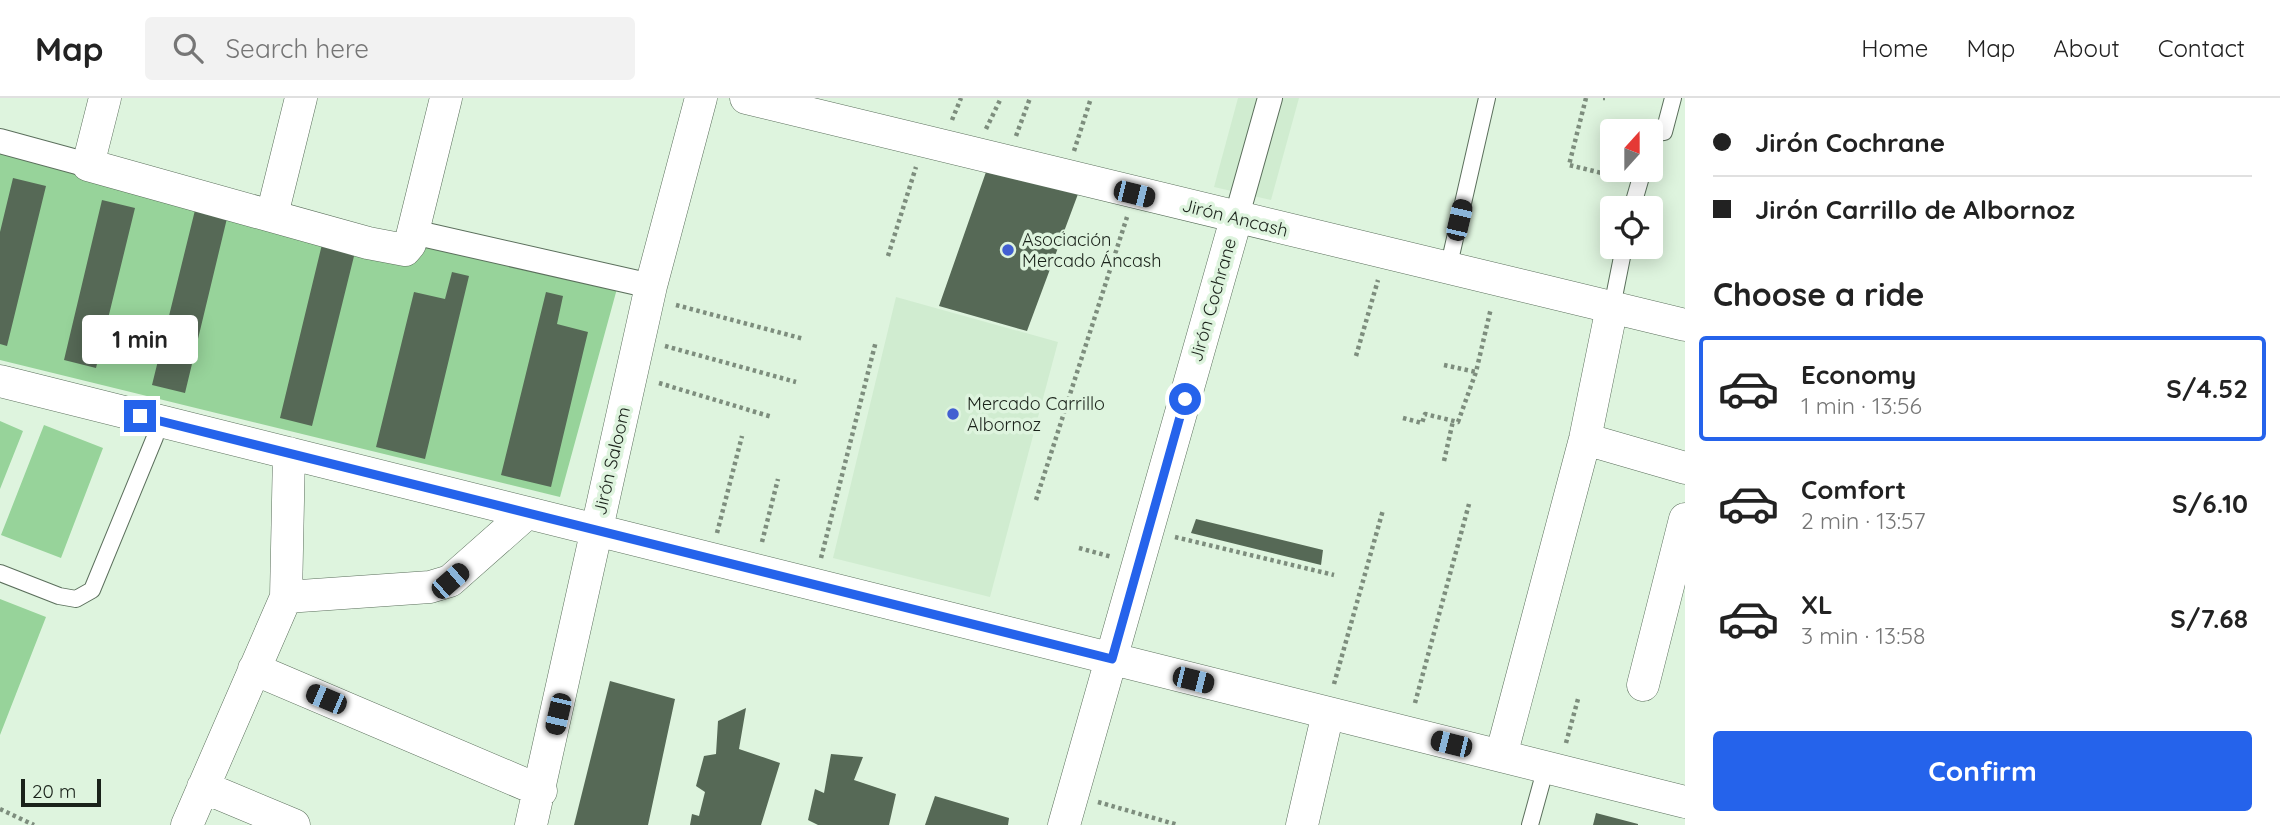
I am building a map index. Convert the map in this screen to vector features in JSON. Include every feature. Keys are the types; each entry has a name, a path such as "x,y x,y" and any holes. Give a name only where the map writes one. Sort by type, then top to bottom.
{"street":[{"path":"88,165 105,98"},
{"path":"272,215 301,98"},
{"path":"0,141 368,243 405,250 413,232 446,98"},
{"name":"Jirón Saloom","path":"531,825 541,791 650,292 701,98"},
{"name":"Jirón Ancash","path":"746,98 1236,219 1685,325"},
{"name":"Jirón Cochrane","path":"1064,825 1270,98"},
{"path":"413,232 650,292"},
{"path":"1501,756 1585,439 1612,307"},
{"path":"0,380 1112,659 1331,698 1501,756 1685,802"},
{"path":"1585,439 1685,467"},
{"path":"187,825 286,597 289,453"},
{"path":"286,597 430,587 450,581 527,513"},
{"path":"1643,685 1685,519"},
{"path":"254,669 541,791"},
{"path":"1303,825 1331,698"},
{"path":"203,787 294,825"}],"lane":[{"path":"1448,269 1487,98"},
{"path":"1663,132 1673,98"},
{"path":"1612,307 1622,259"},
{"path":"0,573 59,596 76,599 92,590 155,437"},
{"path":"1530,825 1553,769"}],"path":[{"path":"1006,162 1030,98"},
{"path":"1065,177 1091,98"},
{"path":"1586,98 1569,165 1600,170"},
{"path":"888,256 924,142"},
{"path":"1036,500 1134,194"},
{"path":"1356,356 1384,254"},
{"path":"1403,418 1422,423 1425,414 1458,422 1476,372 1496,280"},
{"path":"650,292 804,339"},
{"path":"640,340 796,383"},
{"path":"814,585 876,341"},
{"path":"1444,365 1476,372"},
{"path":"632,375 772,417"},
{"path":"1444,461 1454,421"},
{"path":"710,560 742,436"},
{"path":"754,570 778,479"},
{"path":"1415,703 1469,505"},
{"path":"1331,698 1383,510"},
{"path":"1149,528 1334,575"},
{"path":"1553,769 1577,699"},
{"path":"1073,794 1178,825"},
{"path":"0,809 34,825"}],"shaded area":[{"path":"1238,98 1299,98 1271,200 1214,187"},
{"name":"Mercado Carrillo Albornoz","path":"896,297 1058,342 990,597 833,558"}],"green space":[{"path":"0,138 422,246 621,274 560,497 0,360"},
{"path":"0,421 23,431 0,489"},
{"path":"44,425 103,448 61,558 1,535"},
{"path":"0,599 46,617 0,735"}],"building":[{"name":"Asociación Mercado Áncash","path":"986,172 1078,194 1027,331 939,306"},
{"path":"13,178 46,186 7,346 0,344 0,232"},
{"path":"102,200 135,208 96,368 64,360"},
{"path":"197,202 229,210 185,393 152,385"},
{"path":"324,236 357,244 312,426 280,418"},
{"path":"452,272 469,276 425,459 376,447 414,292 445,299"},
{"path":"546,292 563,296 557,324 588,332 551,487 501,475"},
{"path":"1196,519 1323,550 1321,565 1191,533"},
{"path":"610,681 675,699 648,825 574,825"},
{"path":"746,708 739,749 780,763 761,825 690,825 692,814 699,816 705,792 696,786 704,756 716,754 718,721"},
{"path":"831,754 863,757 854,780 896,794 889,825 818,825 808,820 815,789 824,793"},
{"path":"935,796 1009,818 1008,825 925,825"},
{"path":"1596,813 1638,824 1638,825 1593,825"}],"place":[{"name":"Asociación Mercado Áncash","path":"1008,250"},
{"name":"Mercado Carrillo Albornoz","path":"953,414"}],"route":[{"path":"140,416 1112,659 1185,399"}]}
